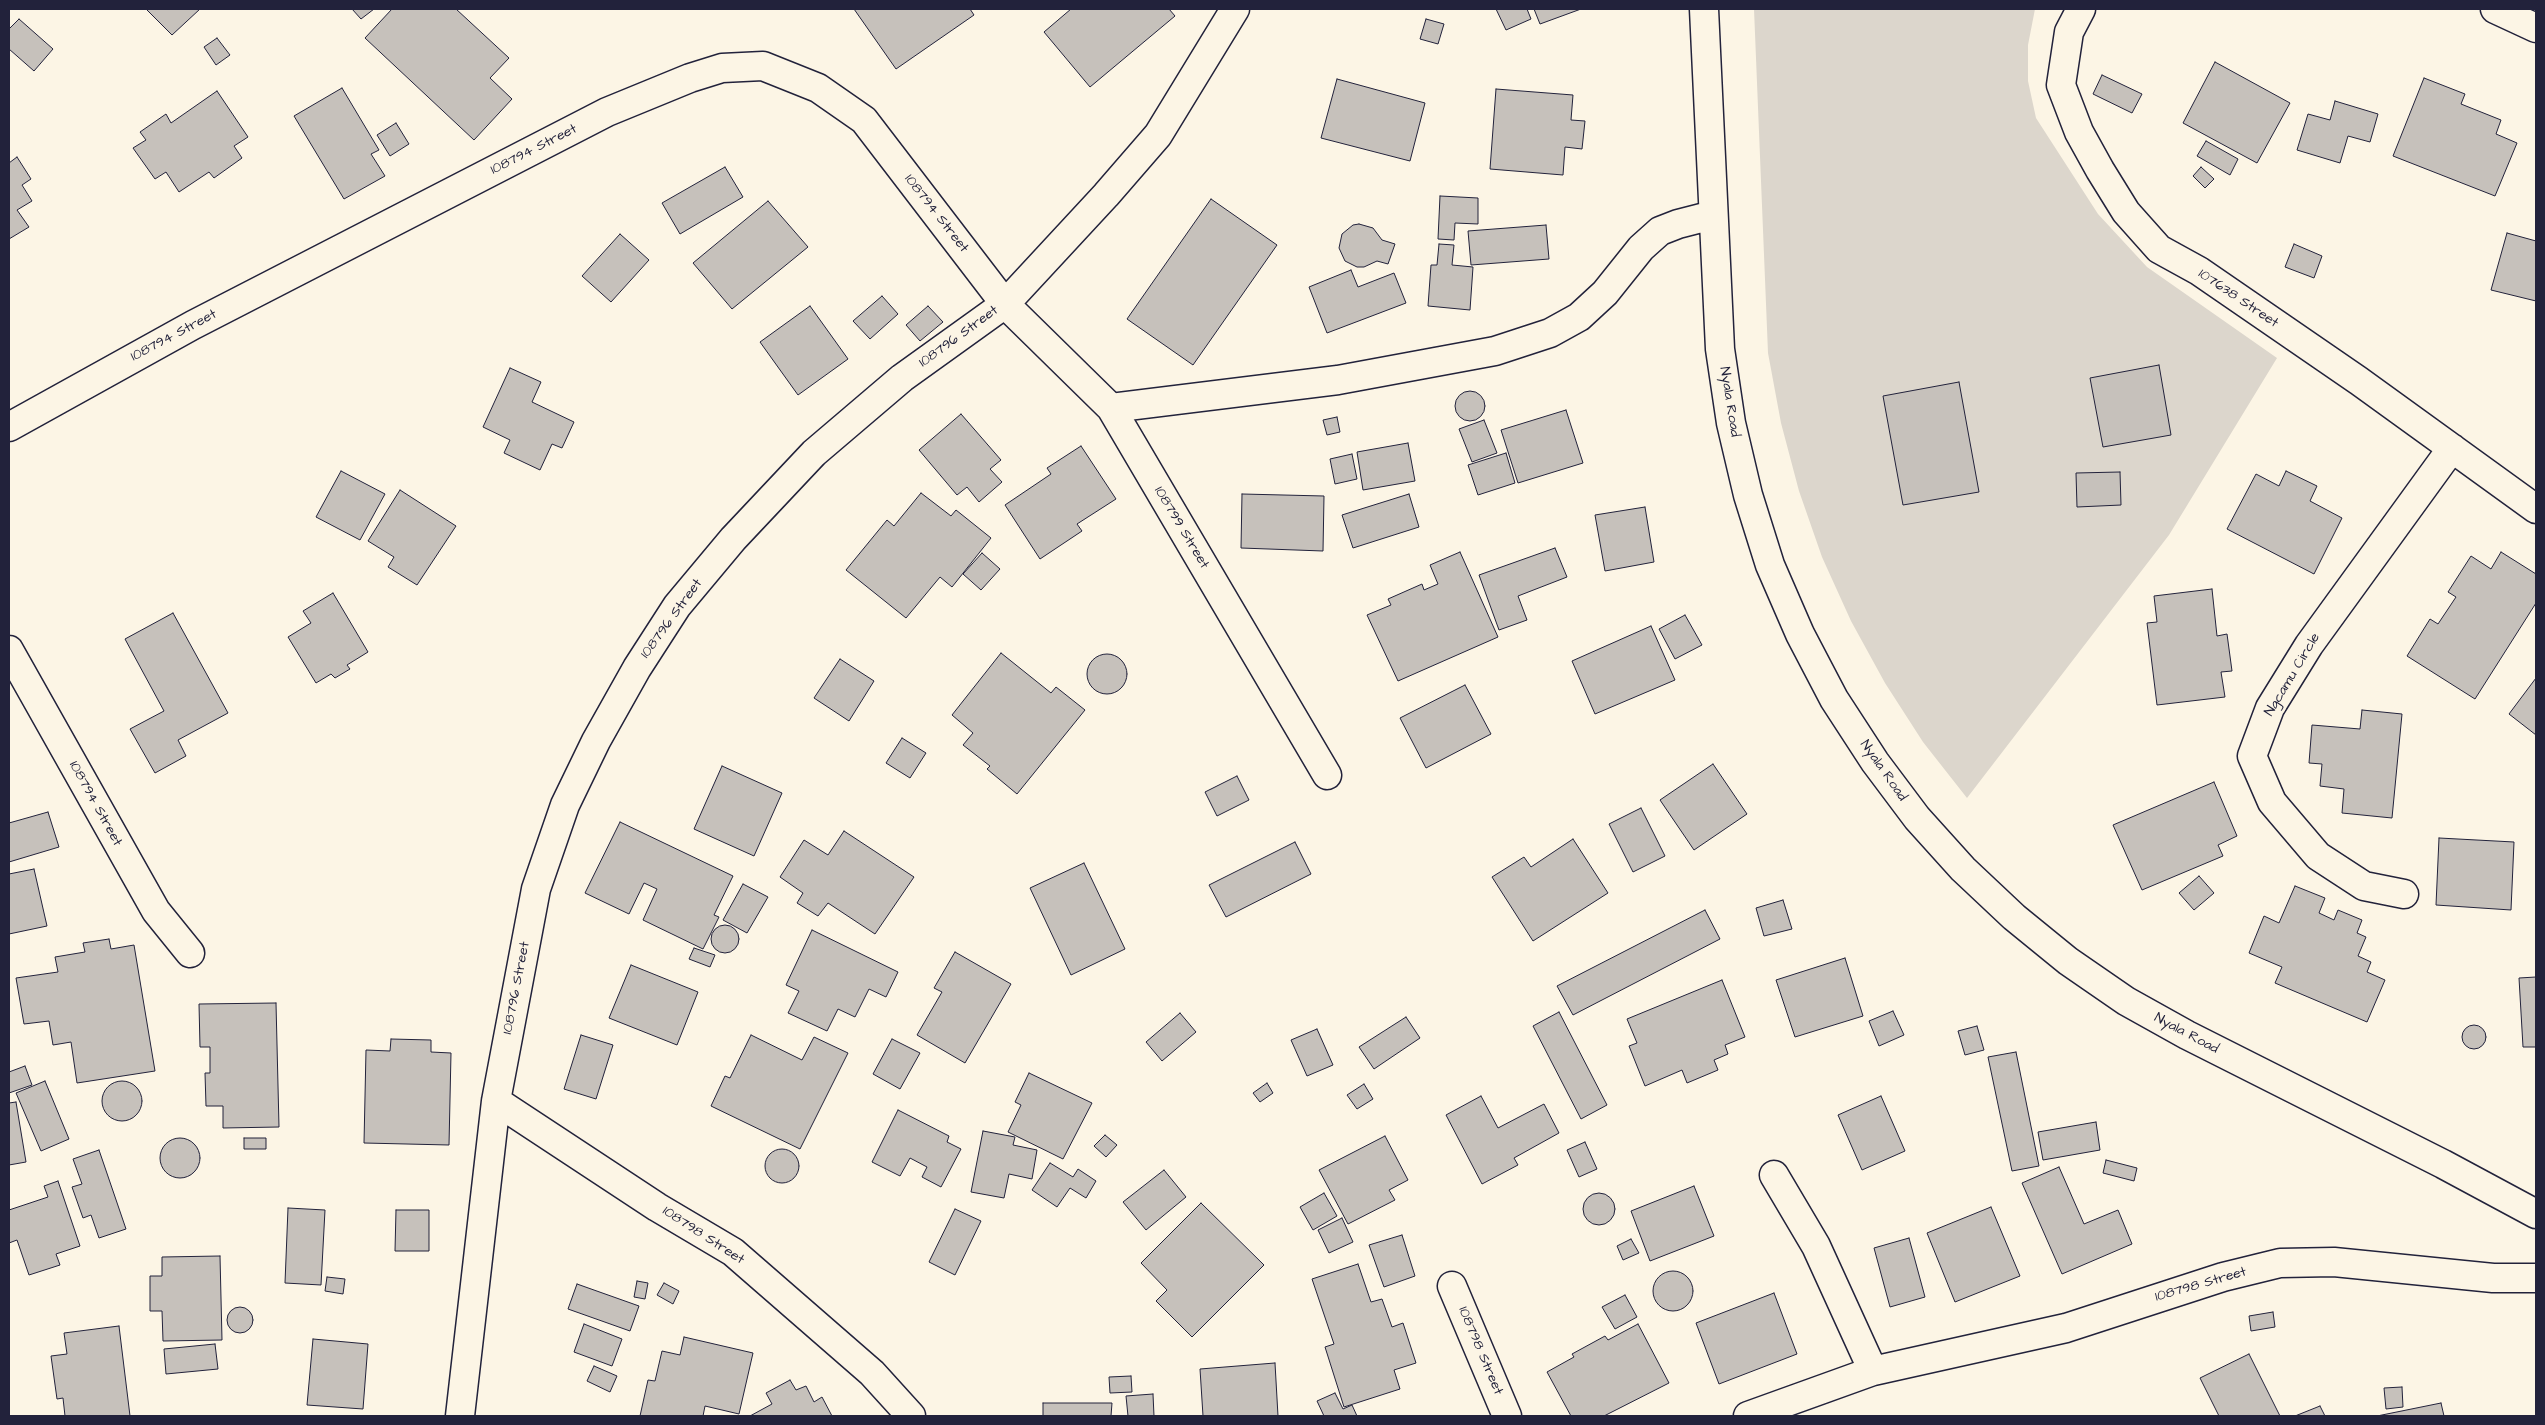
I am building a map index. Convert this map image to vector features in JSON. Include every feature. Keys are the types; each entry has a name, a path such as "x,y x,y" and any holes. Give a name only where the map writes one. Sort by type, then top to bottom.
{"street":[{"name":"108796 Street","path":"460,1416 496,1101 536,889 565,806 596,741 637,668 677,606 733,539 814,453 902,378 1005,304 1106,196 1158,135 1234,9"},
{"name":"Nyala Road","path":"1704,9 1720,349 1731,423 1748,495 1770,565 1800,634 1834,699 1875,762 1917,818 1964,869 2014,917 2068,961 2126,1001 2187,1035 2443,1164 2536,1214"},
{"name":"107638 Street","path":"2081,9 2069,32 2061,85 2079,132 2100,170 2126,212 2159,249 2199,271 2536,509"},
{"path":"2495,9 2536,28"},
{"name":"108794 Street","path":"9,427 193,325 607,112 690,78 722,68 763,66 818,88 864,120 1005,304"},
{"path":"1111,408 1328,381 1495,351 1550,333 1579,317 1605,293 1641,248 1660,231 1713,215"},
{"name":"108799 Street","path":"1005,304 1111,408 1327,775"},
{"name":"Ngcamu Circle","path":"2404,894 2364,886 2318,856 2272,802 2252,756 2270,708 2309,645 2452,448"},
{"name":"108794 Street","path":"9,650 156,911 190,953"},
{"name":"108798 Street","path":"496,1101 657,1206 734,1252 872,1373 911,1416"},
{"path":"1774,1175 1816,1246 1873,1371"},
{"name":"108798 Street","path":"1748,1416 1873,1371 2066,1328 2223,1277 2280,1263 2334,1262 2493,1278 2536,1278"},
{"name":"108798 Street","path":"1452,1286 1507,1416"}],"shaded area":[{"path":"1754,9 2035,9 2028,45 2028,81 2036,118 2098,214 2147,267 2277,358 2169,535 1967,798 1923,742 1885,683 1851,621 1822,557 1799,491 1781,423 1768,353"}],"building":[{"path":"146,9 200,9 172,35"},
{"path":"352,9 374,9 361,19"},
{"path":"392,9 456,9 509,58 490,78 512,99 474,140 365,38"},
{"path":"854,9 970,9 974,15 896,69"},
{"path":"1071,9 1169,9 1175,16 1090,87 1044,32"},
{"path":"1496,9 1527,9 1531,19 1506,30"},
{"path":"1534,9 1581,9 1540,24"},
{"path":"19,19 53,49 34,71 9,49 9,29"},
{"path":"1426,19 1444,24 1438,44 1420,39"},
{"path":"217,38 230,55 216,65 204,47"},
{"path":"2215,62 2290,103 2257,163 2183,123"},
{"path":"2102,75 2142,94 2132,113 2093,94"},
{"path":"2424,78 2465,94 2461,104 2501,120 2496,134 2517,143 2495,196 2393,156"},
{"path":"1337,79 1425,103 1410,161 1321,138"},
{"path":"342,88 379,150 371,154 385,176 344,199 294,116"},
{"path":"1496,89 1573,95 1571,120 1585,121 1582,149 1565,147 1563,175 1490,169"},
{"path":"217,91 248,137 234,146 242,158 214,178 209,172 179,192 166,172 155,179 133,148 146,140 140,132 166,114 171,123"},
{"path":"2335,101 2378,114 2370,142 2348,136 2340,163 2297,150 2308,114 2330,120"},
{"path":"396,123 409,144 390,156 377,135"},
{"path":"2206,141 2238,159 2230,175 2197,156"},
{"path":"17,157 31,179 22,185 32,201 17,210 29,227 9,239 9,163"},
{"path":"725,167 743,197 680,234 662,203"},
{"path":"2201,167 2214,179 2205,188 2193,176"},
{"path":"1440,196 1478,198 1478,224 1455,223 1454,240 1438,239"},
{"path":"1211,199 1277,245 1193,365 1127,319"},
{"path":"768,201 808,247 732,309 693,263"},
{"path":"1359,224 1373,228 1382,240 1395,244 1388,264 1377,261 1364,267 1357,267 1345,261 1339,248 1342,234 1353,225"},
{"path":"1546,225 1549,259 1471,265 1468,231"},
{"path":"2507,233 2536,241 2536,301 2491,290"},
{"path":"620,234 649,260 611,302 582,276"},
{"path":"1439,244 1454,245 1452,265 1473,267 1470,310 1428,306 1431,265 1437,265"},
{"path":"2294,244 2322,256 2314,278 2285,267"},
{"path":"1351,270 1358,287 1394,273 1406,303 1327,333 1309,287"},
{"path":"882,296 898,314 870,339 853,321"},
{"path":"810,306 848,359 798,395 760,342"},
{"path":"928,306 943,322 920,341 906,325"},
{"path":"2159,365 2171,435 2103,447 2090,378"},
{"path":"510,368 541,382 532,402 574,422 562,448 552,444 540,470 504,453 510,440 483,427"},
{"path":"1959,382 1979,492 1903,505 1883,396"},
{"path":"1470,391 1481,395 1485,406 1481,417 1470,421 1459,417 1455,406 1459,395"},
{"path":"1566,410 1583,463 1518,483 1501,430"},
{"path":"961,414 1001,460 990,469 1002,482 979,502 967,487 957,495 919,450"},
{"path":"1337,417 1340,432 1327,435 1323,420"},
{"path":"1484,420 1497,453 1472,462 1459,429"},
{"path":"1408,443 1415,481 1363,490 1357,452"},
{"path":"1081,446 1116,499 1077,524 1082,531 1040,559 1005,505 1051,474 1047,468"},
{"path":"1506,453 1515,483 1478,495 1468,465"},
{"path":"1352,454 1357,479 1335,484 1330,459"},
{"path":"341,471 385,494 360,540 316,517"},
{"path":"2286,471 2317,486 2310,501 2342,518 2314,574 2227,529 2256,474 2279,486"},
{"path":"2120,472 2121,505 2077,507 2076,473"},
{"path":"400,490 456,526 417,585 388,567 394,557 368,541"},
{"path":"921,493 951,516 956,510 991,538 952,587 940,577 906,618 846,570 887,520 894,526"},
{"path":"1242,494 1324,496 1323,551 1241,548"},
{"path":"1409,494 1419,527 1353,548 1342,515"},
{"path":"1645,507 1654,562 1605,571 1595,515"},
{"path":"1555,548 1567,577 1518,596 1527,620 1499,630 1479,575"},
{"path":"1460,552 1498,637 1398,681 1367,615 1391,605 1388,599 1422,584 1424,590 1438,584 1430,565"},
{"path":"2501,552 2536,574 2536,603 2475,699 2407,656 2430,619 2438,624 2456,597 2448,592 2471,556 2491,569"},
{"path":"982,553 1000,569 981,590 963,574"},
{"path":"2212,589 2217,636 2227,634 2232,671 2221,672 2225,697 2157,705 2147,623 2157,622 2154,596"},
{"path":"333,593 368,652 347,665 350,669 335,678 331,674 316,683 288,637 311,623 303,611"},
{"path":"173,613 228,713 178,740 186,756 155,773 130,729 164,711 125,639"},
{"path":"1685,615 1702,645 1675,659 1659,629"},
{"path":"1651,626 1675,680 1595,714 1572,661"},
{"path":"1001,653 1051,693 1056,687 1085,710 1017,794 987,769 990,766 963,745 973,733 952,715"},
{"path":"1111,654 1118,657 1124,663 1127,674 1126,682 1118,691 1111,694 1103,694 1096,691 1088,682 1087,670 1090,663 1099,655"},
{"path":"840,659 874,681 849,721 814,698"},
{"path":"2536,678 2536,735 2509,714"},
{"path":"1465,685 1491,734 1426,768 1400,718"},
{"path":"2362,710 2402,714 2392,818 2342,813 2344,789 2320,786 2322,764 2309,763 2312,725 2360,729"},
{"path":"902,738 926,753 910,778 886,763"},
{"path":"1713,764 1747,814 1694,850 1660,800"},
{"path":"722,766 782,793 754,856 694,829"},
{"path":"1237,776 1249,800 1217,816 1205,792"},
{"path":"2214,782 2237,836 2218,845 2223,856 2142,890 2113,825"},
{"path":"1641,808 1665,856 1633,872 1609,824"},
{"path":"48,812 59,847 9,862 9,823"},
{"path":"620,822 733,876 714,915 719,917 703,949 643,920 657,889 644,883 629,914 585,893"},
{"path":"844,831 914,877 875,934 828,903 818,916 797,903 803,893 780,877 804,840 828,855"},
{"path":"2439,838 2514,842 2511,910 2436,905"},
{"path":"1573,839 1608,893 1533,941 1492,877 1524,857 1531,867"},
{"path":"1295,842 1311,874 1226,917 1209,885"},
{"path":"1084,863 1125,949 1071,975 1030,888"},
{"path":"34,869 47,926 9,934 9,874"},
{"path":"2199,876 2214,893 2194,910 2179,893"},
{"path":"743,884 768,897 747,933 723,920"},
{"path":"2295,886 2325,898 2319,913 2334,920 2338,910 2362,920 2357,933 2366,937 2358,956 2371,962 2367,972 2385,980 2367,1022 2275,983 2282,967 2249,953 2264,916 2279,923"},
{"path":"1783,900 1792,929 1764,936 1756,908"},
{"path":"1705,910 1720,939 1573,1015 1557,986"},
{"path":"725,925 735,929 739,939 735,949 725,953 715,949 711,939 715,929"},
{"path":"812,930 898,972 886,997 869,989 855,1017 838,1009 827,1031 788,1013 799,991 786,985"},
{"path":"109,939 111,949 134,945 155,1071 77,1083 71,1042 53,1045 49,1021 24,1024 16,978 58,972 55,957 85,952 83,943"},
{"path":"694,948 715,955 710,967 689,959"},
{"path":"955,952 1011,984 965,1063 917,1035 942,992 934,988"},
{"path":"1845,958 1863,1016 1795,1037 1776,980"},
{"path":"631,965 698,992 677,1045 609,1018"},
{"path":"2536,977 2536,1047 2523,1047 2519,978"},
{"path":"1722,980 1745,1037 1725,1045 1728,1054 1714,1060 1718,1070 1687,1083 1682,1070 1645,1086 1629,1046 1637,1043 1627,1019"},
{"path":"276,1003 279,1127 223,1128 223,1106 206,1106 205,1073 210,1073 210,1047 200,1047 199,1004"},
{"path":"1893,1011 1904,1035 1879,1046 1869,1021"},
{"path":"1559,1012 1607,1105 1581,1119 1533,1026"},
{"path":"1180,1013 1196,1032 1162,1061 1146,1042"},
{"path":"1406,1017 1420,1038 1374,1069 1359,1047"},
{"path":"2474,1025 2479,1026 2485,1032 2485,1042 2479,1048 2474,1049 2469,1048 2463,1042 2462,1037 2463,1032 2469,1026"},
{"path":"1977,1026 1984,1050 1965,1055 1958,1031"},
{"path":"1317,1029 1333,1065 1307,1076 1291,1040"},
{"path":"581,1035 613,1045 596,1099 564,1089"},
{"path":"751,1035 802,1060 814,1037 848,1053 800,1149 711,1106 725,1076 730,1078"},
{"path":"391,1039 431,1040 431,1052 451,1053 449,1145 364,1143 366,1050 390,1051"},
{"path":"892,1039 920,1053 900,1089 873,1074"},
{"path":"2016,1052 2039,1166 2012,1171 1988,1057"},
{"path":"25,1066 32,1085 9,1093 9,1072"},
{"path":"1029,1073 1092,1103 1063,1159 1008,1132 1021,1105 1015,1102"},
{"path":"45,1081 69,1139 41,1151 16,1093"},
{"path":"126,1081 133,1084 139,1090 142,1101 141,1109 133,1118 126,1121 118,1121 111,1118 103,1109 102,1097 105,1090 114,1082"},
{"path":"1267,1083 1273,1093 1260,1102 1253,1093"},
{"path":"1364,1084 1373,1099 1357,1109 1347,1095"},
{"path":"1481,1096 1498,1128 1544,1104 1559,1133 1514,1158 1518,1165 1482,1184 1446,1115"},
{"path":"1881,1096 1905,1151 1862,1170 1838,1115"},
{"path":"16,1102 26,1162 9,1165 9,1103"},
{"path":"898,1110 949,1136 947,1142 961,1149 941,1187 922,1177 927,1167 910,1158 900,1176 872,1162"},
{"path":"2096,1122 2100,1150 2043,1160 2038,1132"},
{"path":"983,1131 1015,1137 1013,1145 1037,1150 1032,1179 1009,1174 1004,1198 971,1192"},
{"path":"1105,1135 1117,1145 1106,1157 1094,1146"},
{"path":"1385,1136 1408,1180 1389,1190 1395,1200 1348,1224 1319,1170"},
{"path":"184,1138 191,1141 197,1147 200,1158 199,1166 191,1175 184,1178 176,1178 169,1175 161,1166 160,1154 163,1147 172,1139"},
{"path":"244,1138 266,1138 266,1149 244,1149"},
{"path":"1585,1142 1597,1169 1579,1177 1567,1150"},
{"path":"782,1149 789,1150 794,1154 798,1159 798,1173 794,1178 789,1182 782,1183 775,1182 770,1178 766,1173 765,1166 766,1159 770,1154 775,1150"},
{"path":"99,1150 126,1229 99,1238 91,1215 83,1218 72,1187 82,1184 73,1159"},
{"path":"2106,1160 2137,1168 2134,1181 2103,1173"},
{"path":"1050,1163 1073,1177 1078,1169 1096,1181 1086,1198 1070,1188 1057,1207 1032,1190"},
{"path":"2059,1167 2084,1224 2118,1210 2132,1244 2062,1274 2022,1183"},
{"path":"1164,1170 1186,1197 1146,1230 1123,1202"},
{"path":"58,1181 80,1246 56,1254 60,1265 29,1275 17,1240 9,1243 9,1210 48,1197 44,1186"},
{"path":"1694,1186 1714,1236 1650,1261 1631,1211"},
{"path":"1324,1193 1337,1216 1313,1230 1300,1207"},
{"path":"1599,1193 1605,1194 1610,1198 1614,1203 1614,1215 1610,1220 1605,1224 1599,1225 1593,1224 1588,1220 1584,1215 1583,1209 1584,1203 1588,1198 1593,1194"},
{"path":"1201,1203 1264,1265 1192,1337 1156,1301 1167,1290 1141,1263"},
{"path":"1991,1207 2020,1276 1955,1302 1927,1233"},
{"path":"288,1208 325,1210 321,1285 285,1283"},
{"path":"955,1209 981,1221 955,1275 929,1262"},
{"path":"396,1210 429,1210 429,1251 395,1251"},
{"path":"1342,1218 1353,1242 1329,1253 1318,1230"},
{"path":"1402,1235 1415,1276 1384,1287 1369,1245"},
{"path":"1909,1238 1925,1297 1890,1307 1874,1248"},
{"path":"1631,1239 1639,1253 1623,1260 1617,1246"},
{"path":"220,1256 222,1340 163,1341 162,1311 150,1311 150,1276 162,1276 162,1257"},
{"path":"1358,1264 1371,1302 1382,1299 1392,1327 1403,1323 1416,1363 1394,1370 1400,1389 1344,1407 1325,1347 1334,1344 1312,1279"},
{"path":"1677,1271 1684,1274 1690,1280 1693,1291 1692,1299 1684,1308 1677,1311 1669,1311 1662,1308 1654,1299 1653,1287 1656,1280 1665,1272"},
{"path":"327,1277 345,1279 343,1294 325,1291"},
{"path":"637,1281 648,1283 645,1299 634,1297"},
{"path":"664,1283 679,1291 673,1304 657,1295"},
{"path":"577,1284 639,1306 630,1331 568,1309"},
{"path":"1774,1293 1797,1354 1719,1384 1696,1323"},
{"path":"1625,1295 1637,1317 1615,1329 1602,1307"},
{"path":"240,1307 249,1311 253,1320 249,1329 240,1333 231,1329 227,1320 231,1311"},
{"path":"2273,1312 2275,1327 2251,1331 2249,1316"},
{"path":"584,1324 622,1339 612,1366 574,1352"},
{"path":"1638,1324 1669,1383 1604,1416 1571,1416 1547,1372 1574,1357 1572,1354 1605,1336 1608,1340"},
{"path":"119,1326 130,1416 65,1416 63,1398 57,1399 51,1356 67,1354 64,1333"},
{"path":"684,1337 753,1353 739,1414 705,1406 703,1416 640,1416 648,1380 655,1381 662,1351 680,1355"},
{"path":"313,1339 368,1344 363,1409 307,1405"},
{"path":"215,1344 218,1369 166,1374 164,1349"},
{"path":"2249,1354 2280,1416 2219,1416 2200,1378"},
{"path":"1275,1363 1278,1416 1203,1416 1200,1369"},
{"path":"594,1366 617,1376 610,1392 587,1381"},
{"path":"1131,1376 1132,1392 1110,1393 1109,1377"},
{"path":"790,1380 796,1390 806,1386 814,1402 822,1397 832,1416 750,1416 772,1404 766,1393"},
{"path":"2402,1387 2403,1407 2386,1409 2384,1388"},
{"path":"1335,1393 1343,1409 1352,1405 1357,1416 1324,1416 1317,1401"},
{"path":"1153,1394 1154,1416 1128,1416 1126,1396"},
{"path":"1043,1403 1112,1403 1111,1416 1043,1416"},
{"path":"2441,1403 2444,1416 2377,1416"},
{"path":"2320,1406 2325,1416 2295,1416"}]}
